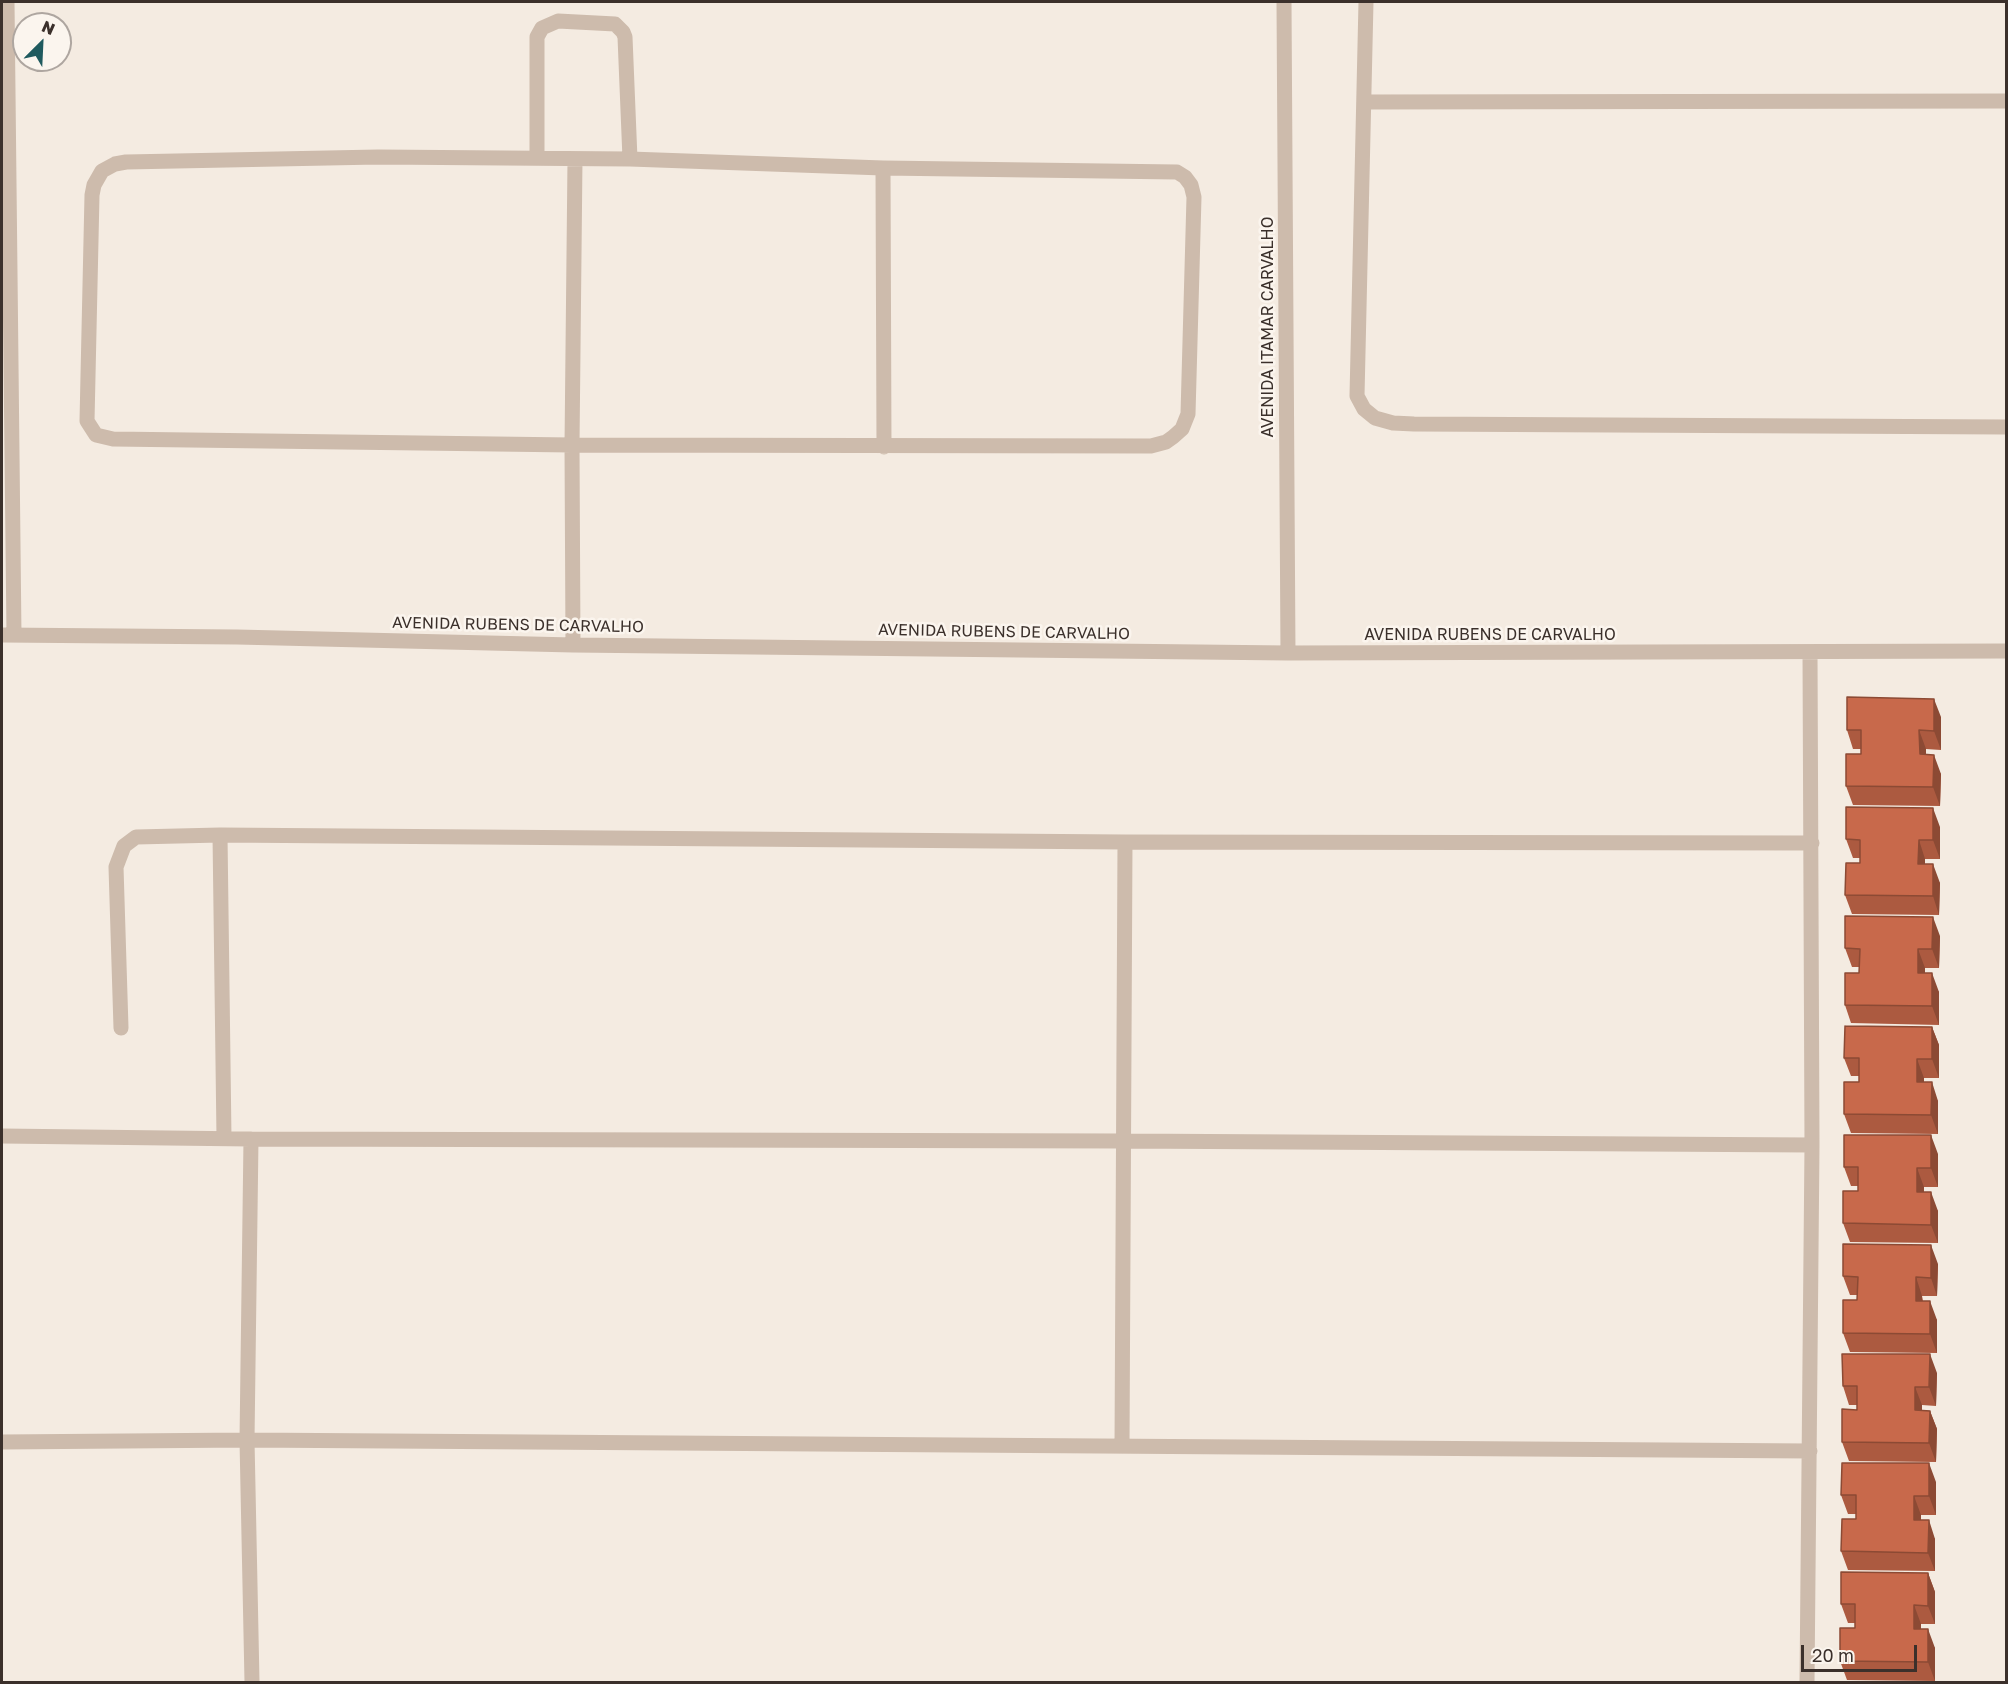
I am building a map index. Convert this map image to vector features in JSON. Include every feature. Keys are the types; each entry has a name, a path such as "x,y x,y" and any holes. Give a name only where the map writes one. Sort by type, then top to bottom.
{"street":[{"path":"7,2 8,635"},
{"name":"AVENIDA ITAMAR CARVALHO","path":"1284,2 1288,653"},
{"path":"1366,2 1357,396 1364,409 1375,418 1393,423 1414,424 2007,427"},
{"path":"537,158 537,37 542,28 558,21 615,24 624,32 630,159"},
{"path":"1364,102 2007,101"},
{"path":"355,157 537,158 883,168 1164,170 1177,172 1191,185 1194,197 1188,414 1182,429 1166,442 1151,446 884,447 112,439 96,435 89,427 87,421 92,195 98,177 108,168 126,162 355,157"},
{"path":"573,645 572,445 575,159"},
{"path":"883,168 884,447"},
{"name":"AVENIDA RUBENS DE CARVALHO","path":"8,635 237,637 573,645 1288,653 2007,651"},
{"path":"1807,1683 1812,1145 1810,652"},
{"path":"121,1028 116,867 124,846 136,837 220,835 1125,842 1812,843"},
{"path":"220,835 224,1138"},
{"path":"1122,1446 1125,842"},
{"path":"2,1136 251,1140 1812,1145"},
{"path":"251,1140 247,1440 252,1683"},
{"path":"2,1442 247,1440 1810,1451"}],"building":[{"path":"1847,697 1934,699 1934,731 1919,730 1920,754 1934,755 1933,787 1846,786 1846,754 1861,754 1861,730 1847,730"},
{"path":"1846,807 1933,808 1933,840 1919,840 1918,864 1933,864 1933,896 1845,895 1846,863 1860,863 1860,840 1846,839"},
{"path":"1845,916 1933,917 1932,949 1918,949 1918,973 1932,973 1932,1006 1845,1005 1845,973 1859,973 1860,949 1845,948"},
{"path":"1845,1026 1932,1027 1932,1059 1917,1059 1917,1082 1932,1082 1931,1115 1844,1114 1844,1082 1859,1082 1859,1058 1844,1058"},
{"path":"1844,1135 1931,1135 1931,1168 1917,1168 1917,1192 1931,1192 1931,1225 1843,1223 1843,1191 1858,1191 1858,1167 1844,1167"},
{"path":"1843,1244 1931,1245 1931,1278 1916,1277 1916,1301 1930,1301 1930,1334 1843,1333 1843,1300 1857,1300 1858,1277 1843,1276"},
{"path":"1842,1354 1930,1354 1929,1387 1915,1387 1915,1410 1930,1411 1929,1443 1842,1442 1842,1409 1857,1410 1857,1386 1843,1386"},
{"path":"1842,1463 1929,1463 1929,1496 1914,1496 1914,1520 1929,1520 1928,1553 1841,1551 1842,1519 1856,1519 1856,1495 1841,1495"},
{"path":"1841,1572 1928,1573 1928,1606 1914,1605 1914,1629 1928,1629 1928,1662 1840,1661 1840,1628 1855,1628 1855,1604 1841,1604"},
{"path":"1928,1682 1928,1683 1840,1683"}]}
